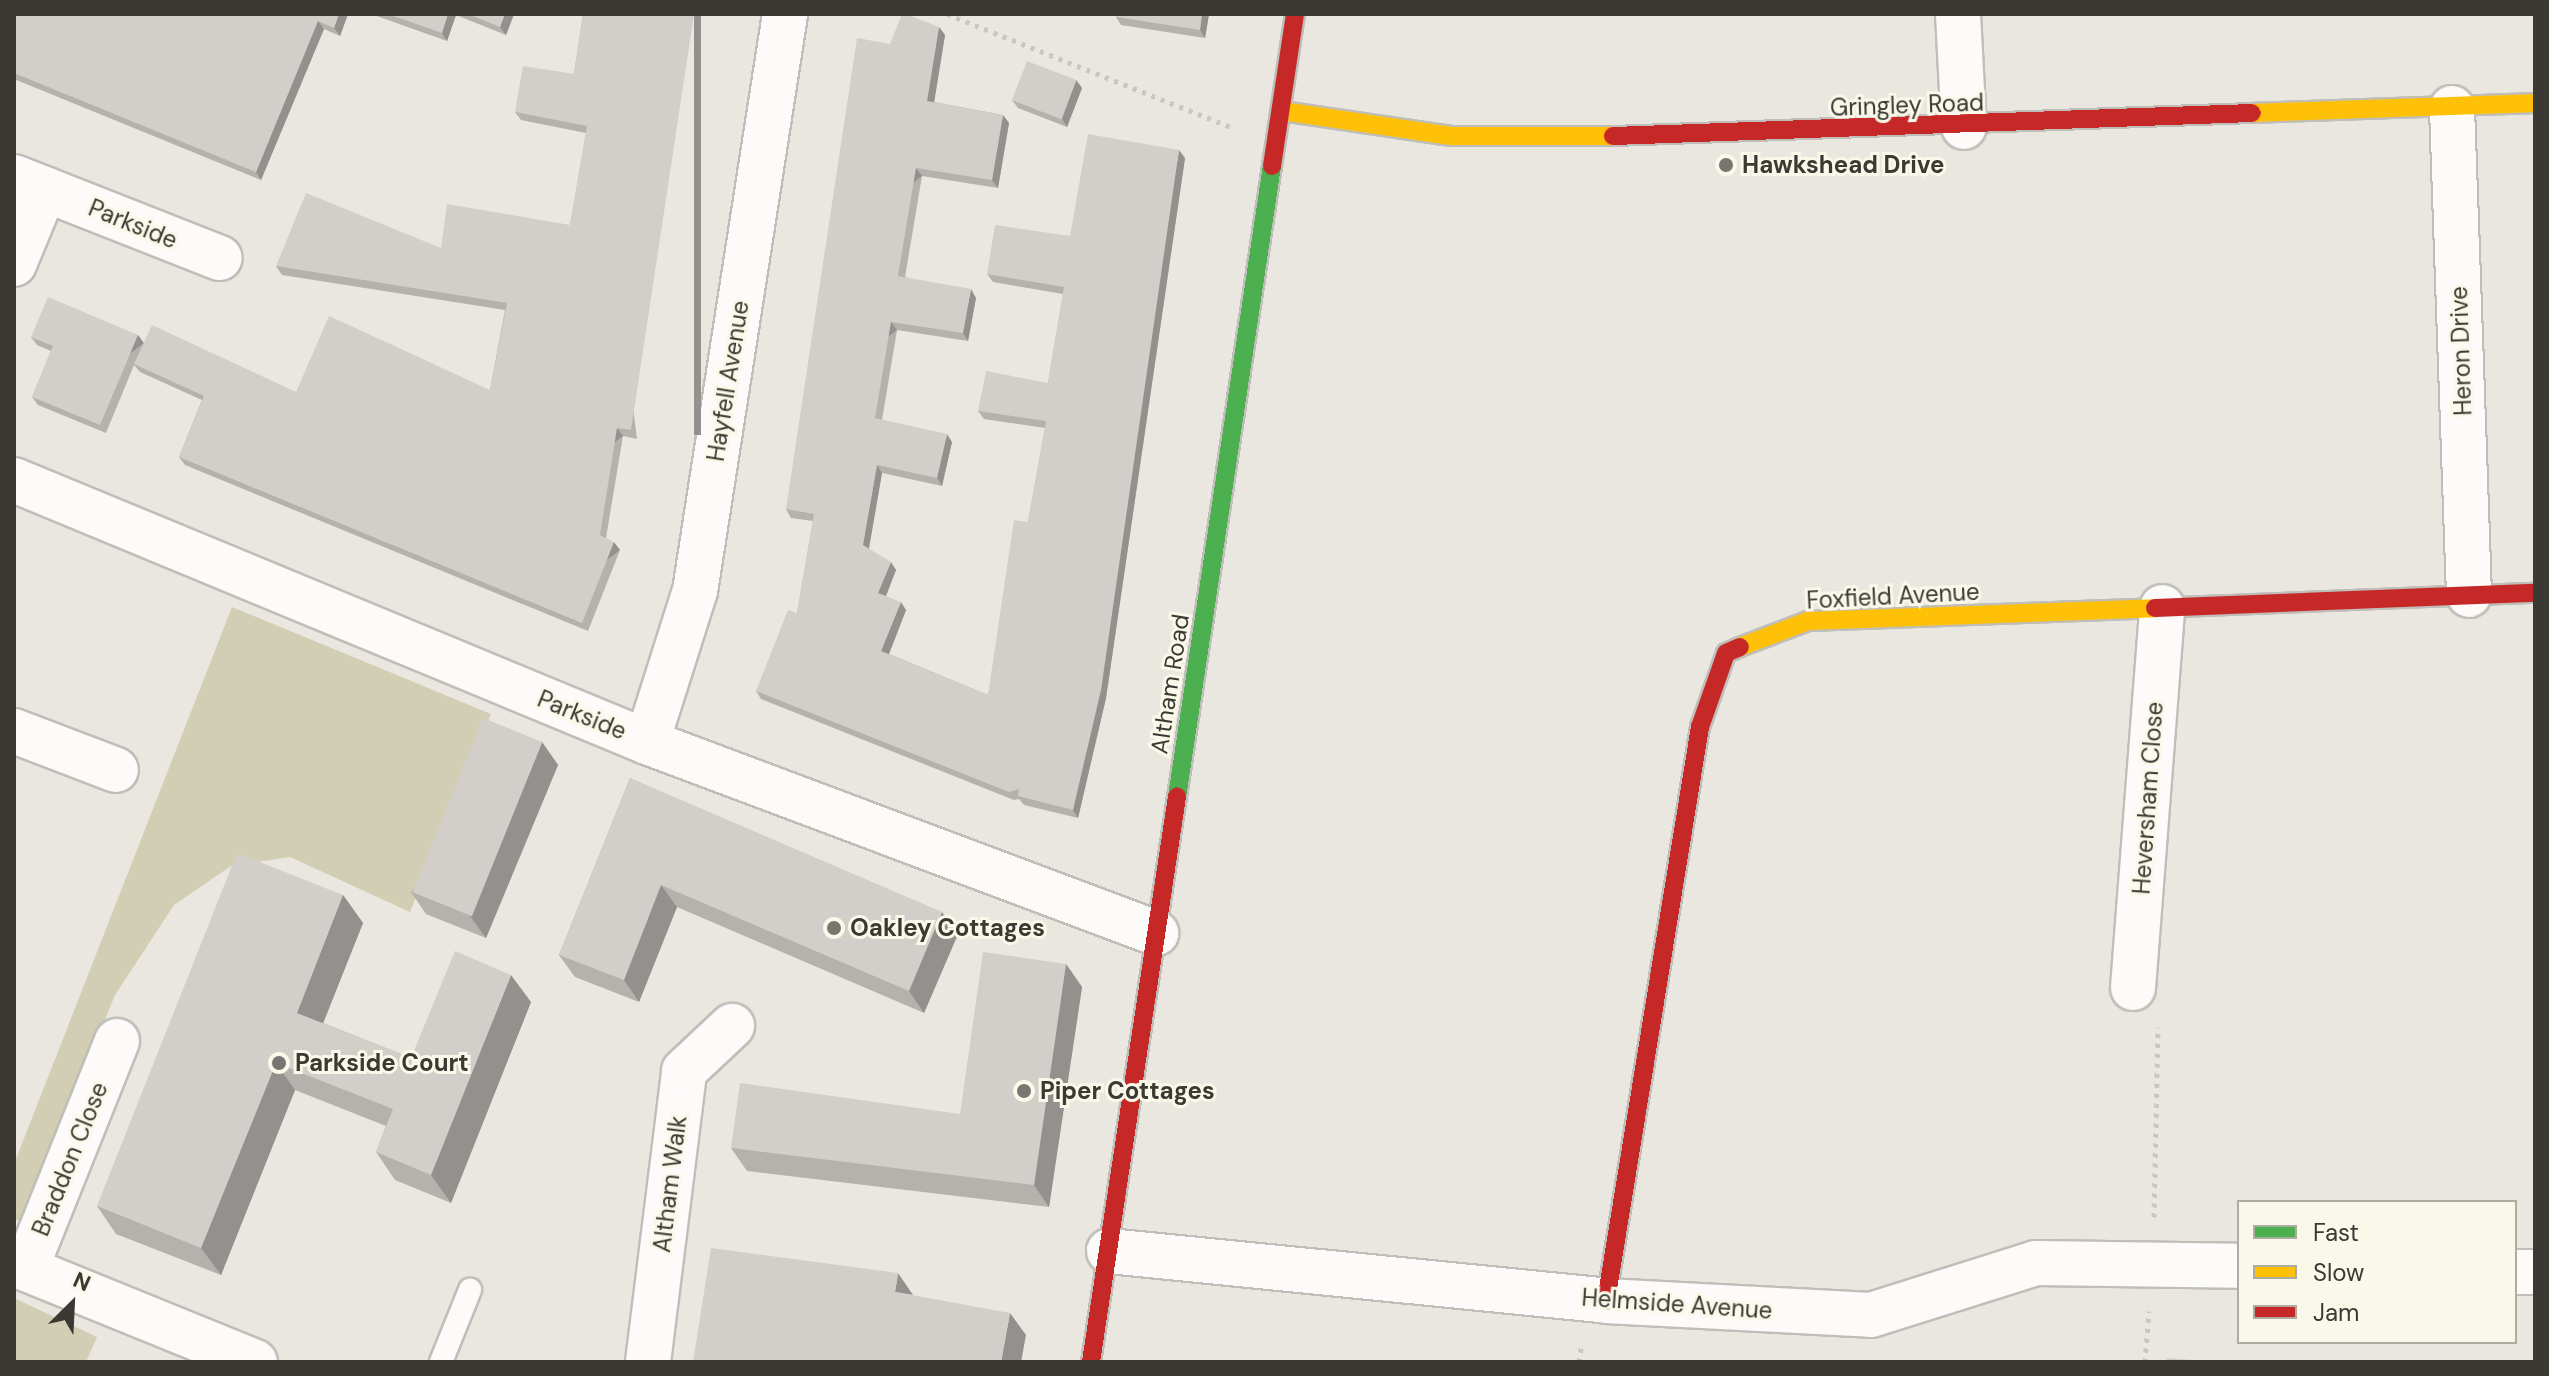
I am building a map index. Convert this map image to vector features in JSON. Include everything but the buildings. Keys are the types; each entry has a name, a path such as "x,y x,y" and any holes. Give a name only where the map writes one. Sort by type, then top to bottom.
{"street":[{"name":"Hayfell Avenue","path":"647,742 695,591 785,14"},
{"name":"Altham Road","path":"1091,1362 1295,14"},
{"path":"1958,14 1964,127"},
{"name":"Gringley Road","path":"1282,111 1451,136 1543,139 1964,127 2535,103"},
{"name":"Heron Drive","path":"2452,108 2469,595"},
{"name":"Parkside","path":"14,264 30,183 220,258"},
{"name":"Parkside","path":"14,480 647,742 1156,933"},
{"name":"Foxfield Avenue","path":"1606,1301 1700,727 1726,653 1808,621 2535,593"},
{"name":"Heversham Close","path":"2133,988 2162,607"},
{"path":"14,731 116,770"},
{"name":"Altham Walk","path":"648,1362 684,1071 732,1026"},
{"name":"Braddon Close","path":"117,1041 26,1269 202,1352 255,1362"},
{"name":"Helmside Avenue","path":"1109,1251 1606,1301 1871,1315 2036,1263 2237,1266"}],"lane":[{"path":"441,1362 470,1290"}],"path":[{"path":"947,14 1235,129 1275,156"},
{"path":"2133,988 2159,1028 2152,1265 2145,1362"}],"shaded area":[{"path":"232,607 491,714 410,912 290,857 231,866 174,905 115,995 23,1222 14,1219 14,1164"},
{"path":"14,1298 97,1337 86,1362 14,1362"}],"traffic: fast":[{"path":"1177,797 1272,166"}],"traffic: slow":[{"path":"2252,113 2535,103"},
{"path":"1282,111 1451,136 1613,136"},
{"path":"1740,647 1808,621 2155,608"}],"traffic: jam":[{"path":"1272,166 1295,14"},
{"path":"1613,136 2252,113"},
{"path":"2155,608 2535,593"},
{"path":"1606,1301 1700,727 1726,653 1740,647"},
{"path":"1091,1362 1177,797"}],"place":[{"name":"Hawkshead Drive","path":"1726,165"},
{"name":"Oakley Cottages","path":"834,928"},
{"name":"Parkside Court","path":"279,1063"},
{"name":"Piper Cottages","path":"1024,1091"}]}
